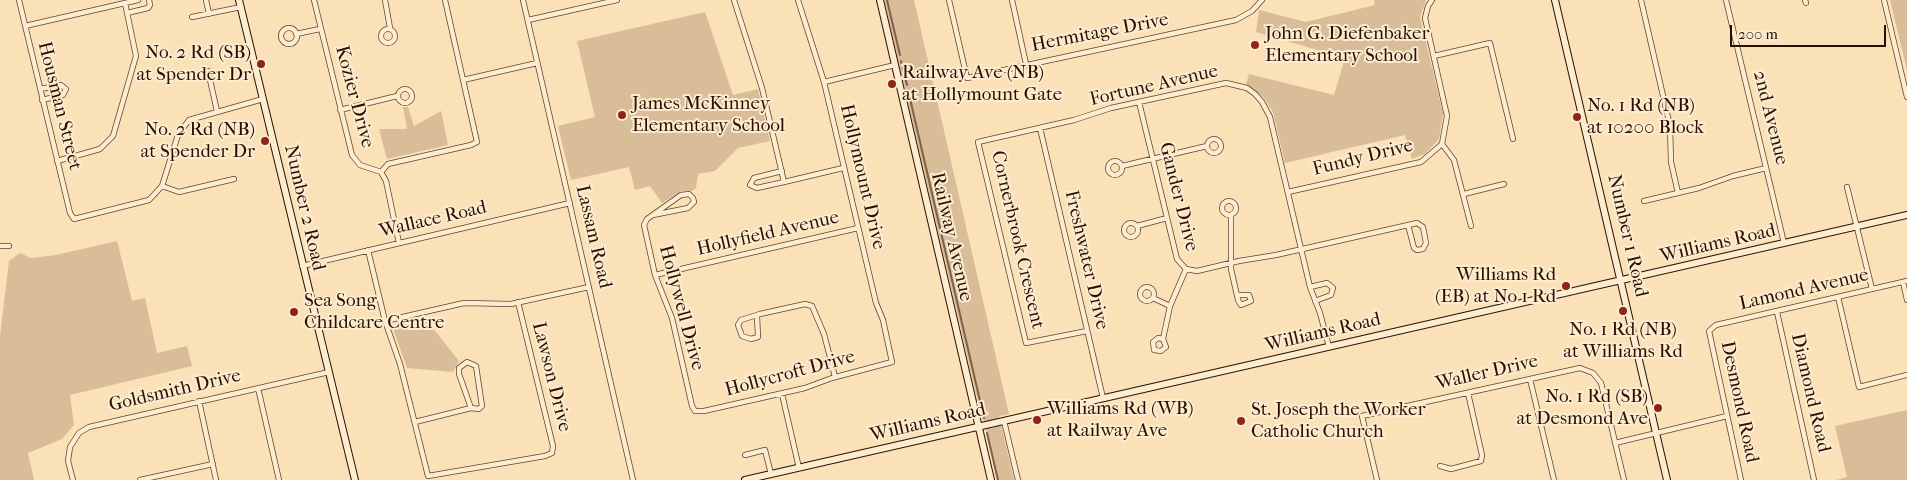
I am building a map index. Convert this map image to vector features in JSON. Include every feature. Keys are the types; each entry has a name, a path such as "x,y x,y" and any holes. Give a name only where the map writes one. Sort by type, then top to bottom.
{"main road":[{"name":"Railway Avenue","path":"880,0 991,480"},
{"name":"Number 1 Road","path":"1556,0 1668,480"},
{"name":"Number 2 Road","path":"240,3 355,480"},
{"name":"Williams Road","path":"745,480 1907,215"}],"street":[{"name":"Housman Street","path":"18,0 72,218 142,203 155,196 162,186"},
{"path":"25,26 138,0"},
{"path":"127,13 148,8 150,5 149,0"},
{"path":"206,0 210,14"},
{"name":"Kozier Drive","path":"314,0 352,155 360,165 381,172 388,164 477,142 464,80"},
{"path":"385,0 390,28"},
{"path":"444,0 464,80 537,63"},
{"name":"Lassam Road","path":"523,0 633,480"},
{"path":"528,20 617,0"},
{"path":"734,0 762,88 784,182"},
{"name":"Hollymount Drive","path":"798,0 824,82 876,303 883,320 892,362"},
{"name":"Hermitage Drive","path":"949,0 967,78 1236,20 1252,11 1262,0"},
{"path":"1012,0 1026,64"},
{"path":"1432,0 1428,6 1425,18 1447,116 1442,144 1454,160 1471,226"},
{"path":"1640,0 1670,126 1671,162 1678,193"},
{"name":"2nd Avenue","path":"1726,0 1784,243"},
{"path":"1884,0 1907,97"},
{"path":"57,161 100,149 113,136 135,62 135,47 125,3"},
{"path":"192,17 210,14 240,3"},
{"path":"296,34 320,29"},
{"path":"1434,56 1490,43 1513,139"},
{"path":"824,82 896,65"},
{"path":"208,71 217,111"},
{"name":"Fortune Avenue","path":"978,142 1139,102 1226,83 1247,88 1262,102 1270,116 1310,287 1328,347"},
{"path":"40,89 61,85 66,89 63,95 42,100"},
{"path":"340,110 397,96"},
{"path":"234,179 179,192 162,186 178,135 183,126 193,118 263,99"},
{"name":"Gander Drive","path":"1139,102 1178,262 1186,269 1197,271 1408,225"},
{"name":"Freshwater Drive","path":"1040,128 1103,398"},
{"name":"Cornerbrook Crescent","path":"978,142 1026,343 1087,331"},
{"name":"Fundy Drive","path":"1288,192 1421,162 1442,144"},
{"path":"1122,166 1207,146"},
{"path":"356,170 360,165"},
{"path":"782,172 754,178 750,185 757,188 844,168"},
{"path":"1644,201 1766,168"},
{"path":"381,172 386,181 400,243"},
{"path":"1464,194 1504,184"},
{"path":"1847,187 1872,289"},
{"path":"684,194 691,194 694,198 694,202 688,208 653,215 684,194"},
{"name":"Wallace Road","path":"302,266 570,203"},
{"path":"1231,214 1232,263 1237,295"},
{"name":"Hollywell Drive","path":"653,215 646,220 644,225 656,275 672,318 692,406 695,411"},
{"path":"1137,226 1167,218"},
{"path":"1416,223 1422,226 1426,243 1423,249 1417,250 1414,248 1408,225 1416,223"},
{"name":"Hollyfield Avenue","path":"656,275 858,228"},
{"path":"0,246 8,246"},
{"path":"368,250 384,321 400,364 415,422 471,408 475,410 482,406 476,366 467,362 459,368 459,374 471,408"},
{"path":"1163,339 1170,306 1186,269"},
{"path":"1905,281 1907,300"},
{"name":"Lamond Avenue","path":"1709,331 1716,326 1905,281"},
{"path":"1310,287 1326,283 1333,288 1331,295 1315,301"},
{"path":"384,321 464,303 518,302 589,287"},
{"path":"1838,297 1859,386 1907,375"},
{"path":"1153,298 1170,306"},
{"name":"Lawson Drive","path":"415,422 428,476 545,456 552,453 553,446 518,302"},
{"path":"757,316 758,337 749,339 742,336 738,322 757,316 805,304 811,305 824,334 834,377"},
{"name":"Diamond Road","path":"1776,312 1814,480"},
{"name":"Desmond Road","path":"1709,331 1741,480"},
{"name":"Hollycroft Drive","path":"695,411 704,412 782,394 834,377 892,362"},
{"name":"Waller Drive","path":"1376,480 1362,416 1576,368 1589,370 1598,378 1615,443"},
{"name":"Goldsmith Drive","path":"72,480 68,453 74,440 84,430 97,424 329,372"},
{"path":"1530,379 1554,480"},
{"path":"258,388 279,480"},
{"path":"1440,466 1451,469 1481,461 1482,455 1468,393"},
{"path":"782,394 799,468"},
{"path":"199,401 216,480"},
{"path":"1624,480 1615,443 1727,416"},
{"path":"1004,421 1018,480"},
{"path":"745,455 765,450 771,474"},
{"path":"140,480 213,464"}],"shaded area":[{"path":"884,0 914,0 1009,414 999,416 1014,480 997,480"},
{"path":"1374,0 1426,0 1420,17 1443,114 1439,139 1425,154 1412,159 1405,135 1285,163 1273,112 1264,98 1246,84 1249,74 1334,95 1345,58 1256,32 1259,10 1306,22 1375,5"},
{"path":"1890,0 1907,0 1907,70"},
{"path":"705,12 733,95 758,89 770,141 738,148 715,171 698,174 696,188 692,191 682,191 662,203 650,186 635,190 629,167 571,180 558,126 595,117 577,41"},
{"path":"403,107 408,107 414,126 441,111 448,145 387,159 379,129 407,129"},
{"path":"117,241 132,301 145,298 157,353 187,346 192,366 70,395 74,425 62,439 28,453 34,480 0,480 0,336 9,261 20,253 31,258 56,255"},
{"path":"424,317 459,361 453,372 407,368 392,326"},
{"path":"1907,410 1907,480 1836,480 1847,477 1835,426"}],"waterway":[{"path":"887,0 900,55"},
{"path":"901,61 907,85"},
{"path":"908,90 984,418"},
{"path":"987,433 998,480"}],"place":[{"name":"John G. Diefenbaker Elementary School","path":"1255,45"},
{"name":"No. 2 Rd (SB) at Spender Dr","path":"261,64"},
{"name":"Railway Ave (NB) at Hollymount Gate","path":"892,84"},
{"name":"James McKinney Elementary School","path":"622,115"},
{"name":"No. 1 Rd (NB) at 10200 Block","path":"1577,117"},
{"name":"No. 2 Rd (NB) at Spender Dr","path":"265,141"},
{"name":"Williams Rd (EB) at No 1 Rd","path":"1566,286"},
{"name":"No. 1 Rd (NB) at Williams Rd","path":"1623,311"},
{"name":"Sea Song Childcare Centre","path":"294,312"},
{"name":"No. 1 Rd (SB) at Desmond Ave","path":"1658,408"},
{"name":"Williams Rd (WB) at Railway Ave","path":"1037,420"},
{"name":"St. Joseph the Worker Catholic Church","path":"1241,421"}]}
